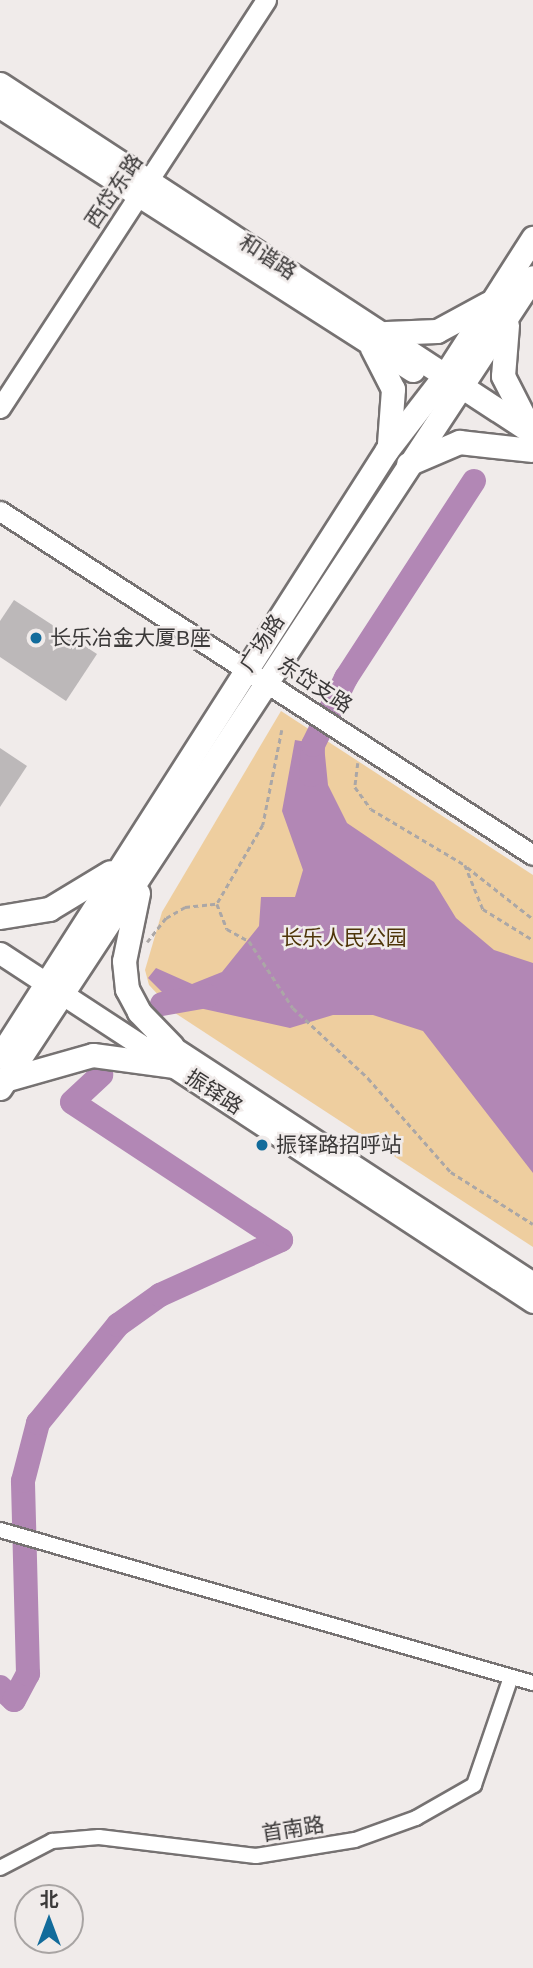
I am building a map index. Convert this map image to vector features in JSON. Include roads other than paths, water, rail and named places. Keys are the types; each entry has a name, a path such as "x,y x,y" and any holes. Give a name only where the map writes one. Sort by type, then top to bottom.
{"main road":[{"name":"和谐路","path":"0,84 144,187 533,442"},
{"name":"和谐路","path":"0,106 144,187"},
{"name":"广场路","path":"254,673 402,468 448,385 508,297 533,237"},
{"name":"广场路","path":"508,297 533,276"},
{"path":"387,450 393,389 377,339 437,331 508,297"},
{"path":"402,468 459,442 533,442 510,393 501,359 508,297"},
{"name":"广场路","path":"4,1083 60,984 254,673 387,450 448,385"},
{"path":"0,917 61,904 133,867"},
{"path":"133,867 125,982 139,1012 173,1056"},
{"name":"振铎路","path":"0,936 60,984"},
{"name":"振铎路","path":"0,953 60,984 533,1283"},
{"name":"广场路","path":"0,1056 60,984"},
{"path":"4,1083 93,1055 173,1056"},
{"name":"振铎路","path":"173,1056 533,1302"}],"street":[{"name":"西岱东路","path":"0,408 266,0"},
{"name":"东岱支路","path":"0,511 310,707 361,751 533,855"},
{"path":"4,1530 533,1683"},
{"name":"首南路","path":"0,1868 52,1842 99,1837 256,1856 355,1840 416,1818 474,1785 511,1677"}],"waterway":[{"path":"311,775 313,745 346,678 474,481"},
{"path":"162,1004 207,996"},
{"path":"0,1687 14,1700 28,1674 23,1481 38,1423 118,1325 160,1295 281,1240 72,1102 101,1075"}],"place":[{"name":"长乐冶金大厦B座","path":"36,638"},
{"name":"振铎路招呼站","path":"262,1145"}],"park label":[{"name":"长乐人民公园","path":"344,938"}]}
